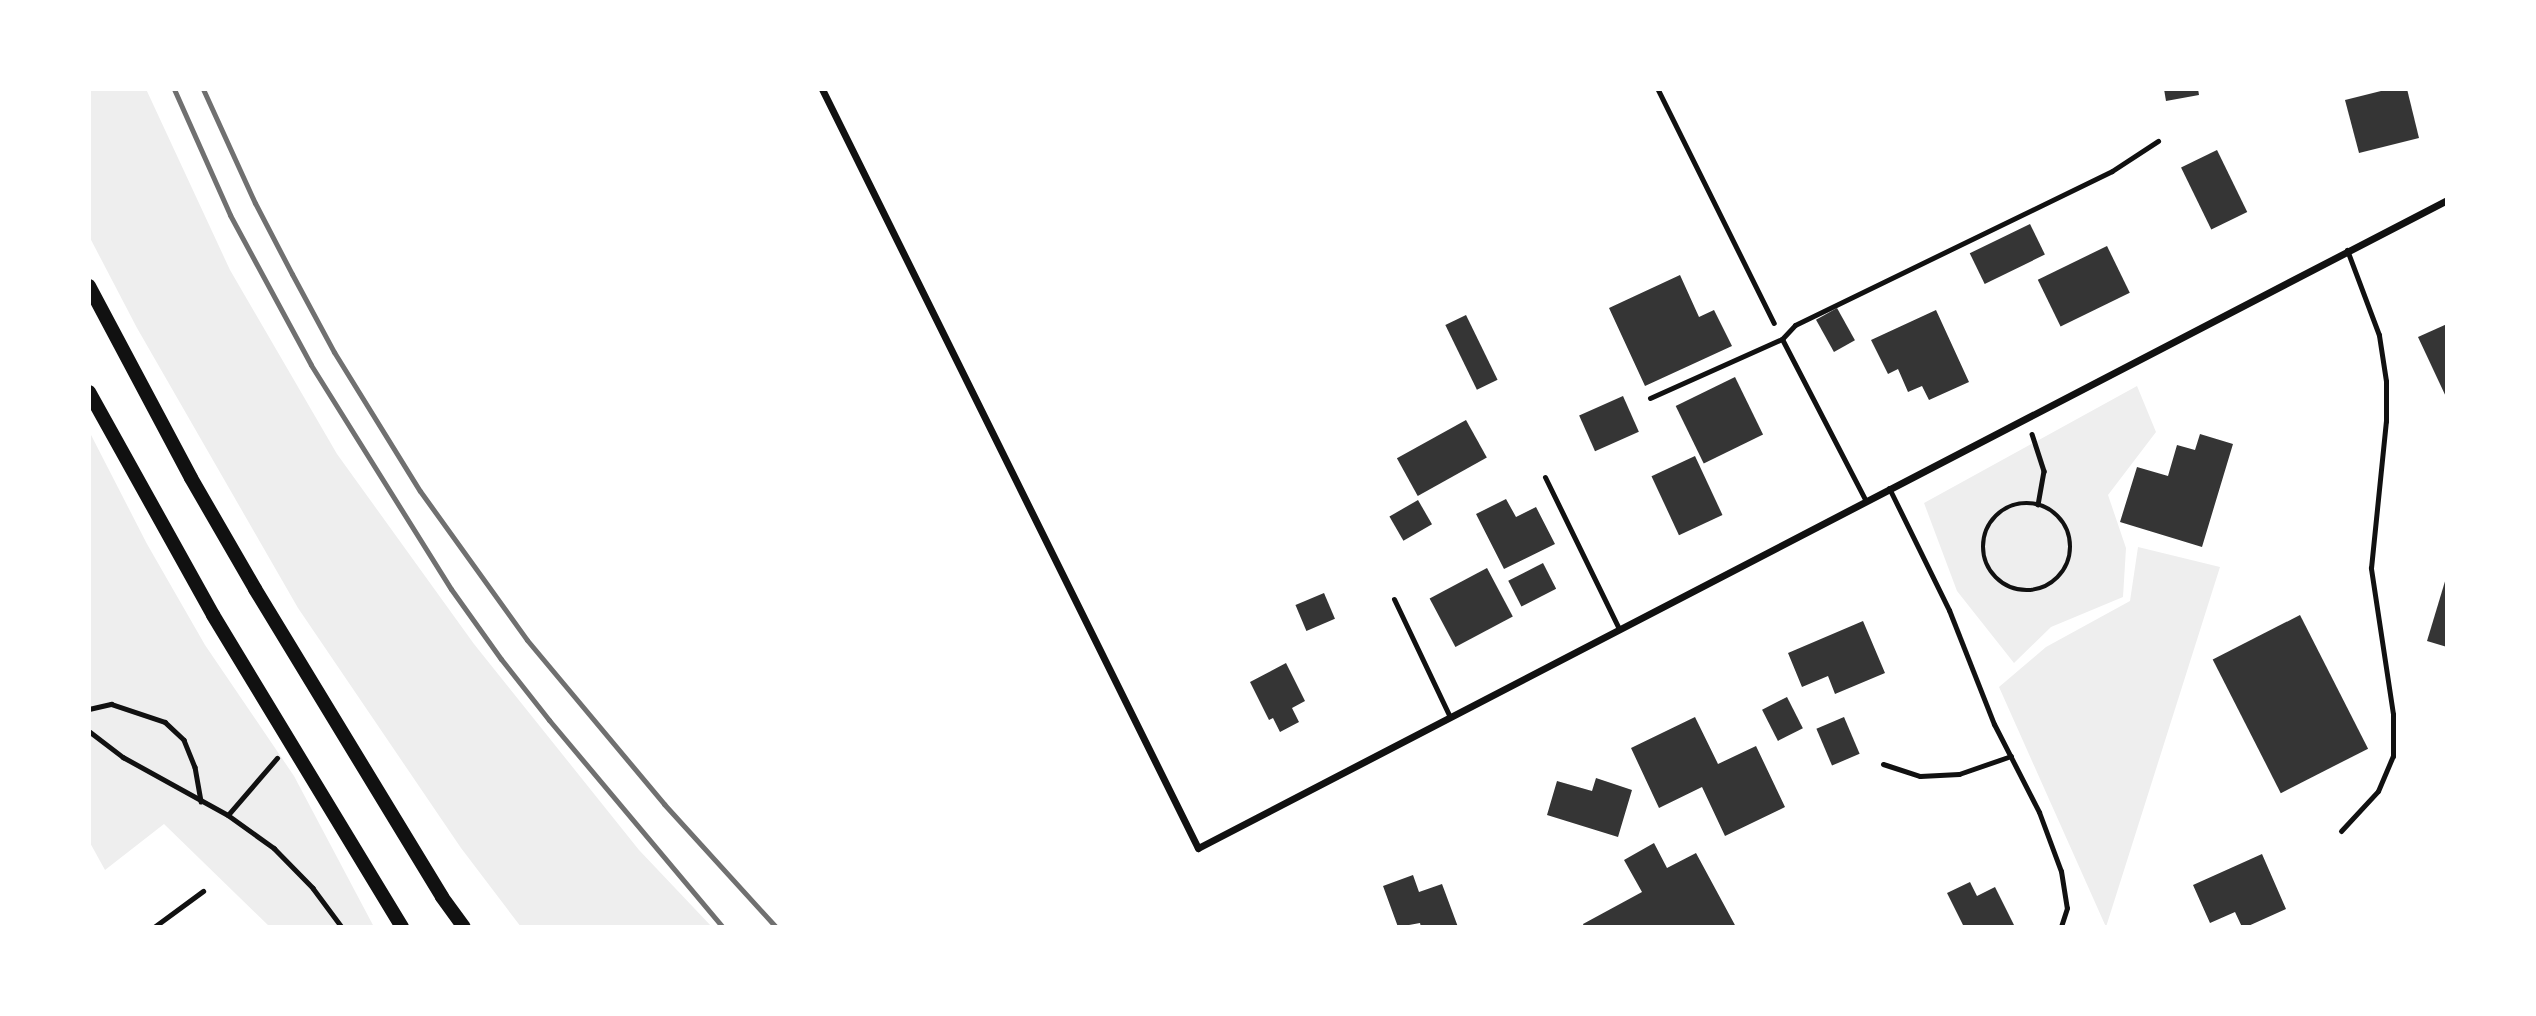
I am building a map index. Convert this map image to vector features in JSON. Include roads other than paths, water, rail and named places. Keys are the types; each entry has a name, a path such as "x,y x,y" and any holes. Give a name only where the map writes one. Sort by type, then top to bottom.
{"main road":[{"path":"89,286 191,478 249,578 442,897 464,927"},
{"path":"89,392 167,536 402,927"}],"street":[{"path":"822,89 1198,848 2447,200"}],"lane":[{"path":"1650,398 1782,339 1795,325 2112,171 2158,141"},
{"path":"2341,831 2378,791 2393,756 2393,714 2371,568 2386,421 2386,382 2379,335 2347,250"},
{"path":"1782,339 1866,500"},
{"path":"1545,477 1619,629"},
{"path":"1889,488 1949,610 1994,724 2039,811 2061,871 2067,908 2061,927"},
{"path":"1394,599 1450,717"},
{"path":"1882,764 1920,776 1959,774 2011,756"},
{"path":"154,927 204,891"}],"railway":[{"path":"174,89 230,215 311,365 451,589 549,720 723,927"},
{"path":"203,89 255,203 334,352 420,491 527,640 664,804 776,927"}]}
